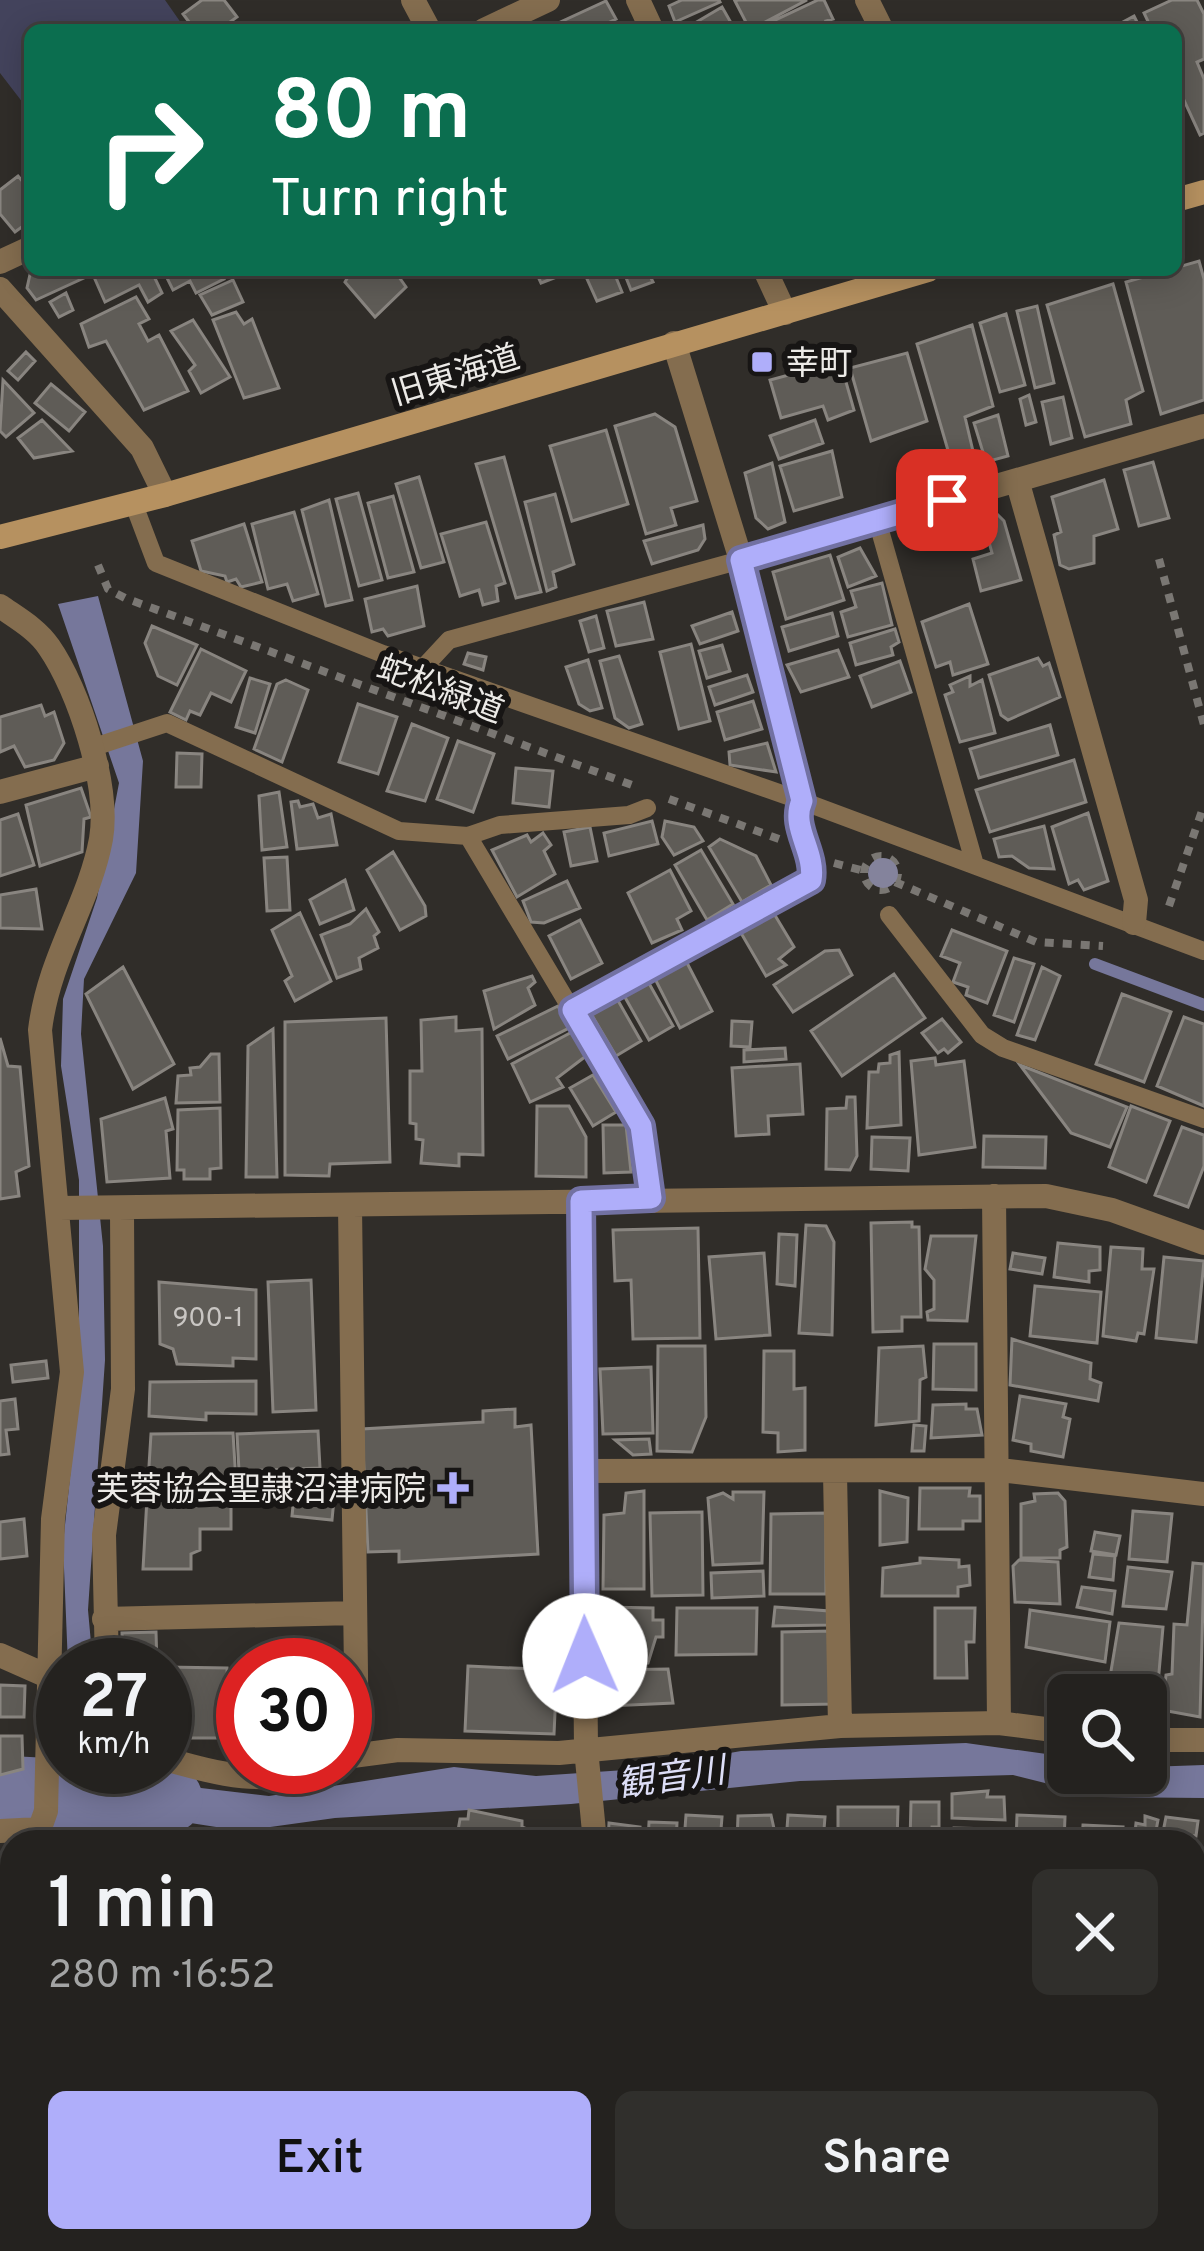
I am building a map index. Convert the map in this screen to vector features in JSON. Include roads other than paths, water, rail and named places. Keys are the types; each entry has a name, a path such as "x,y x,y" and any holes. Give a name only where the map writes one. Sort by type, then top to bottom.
{"street":[{"path":"497,24 548,0"},
{"path":"768,276 785,313"},
{"name":"旧東海道","path":"0,537 165,495 908,276"},
{"path":"0,289 142,448 165,495"},
{"path":"674,343 741,560 802,801"},
{"path":"741,560 1204,426"},
{"path":"1017,480 1136,900 1134,923"},
{"path":"0,606 50,647 96,753 103,796 101,841 46,984 40,1030 72,1372 52,1519 47,1638"},
{"path":"0,792 96,753"},
{"path":"994,1196 999,1723"},
{"path":"59,1208 122,1211 651,1198 1046,1196 1112,1210 1204,1243"},
{"path":"581,1201 586,1749 594,1829"},
{"path":"350,1206 354,1638"},
{"path":"105,1638 104,1535 123,1389 122,1211"},
{"path":"583,1471 1000,1470 1204,1494"},
{"path":"835,1473 840,1726"},
{"path":"104,1619 355,1613"},
{"path":"0,1655 36,1671"},
{"path":"372,1754 586,1749 840,1726 999,1723 1047,1729"},
{"path":"1167,1740 1204,1740"},
{"path":"40,1830 48,1794"}],"lane":[{"path":"133,502 155,563 424,668 802,801 838,819 1204,951"},
{"path":"878,520 975,865"},
{"path":"424,668 449,640 741,560"},
{"path":"96,753 167,723 399,831 468,836 500,825 629,815 646,799"},
{"path":"573,1010 811,880 809,853 797,818 802,801"},
{"path":"468,836 641,1126 651,1198"},
{"path":"890,916 982,1035 1003,1048 1204,1120"}],"water":[{"path":"98,596 143,761 136,873 84,979 81,1034 103,1246 105,1360 88,1610 91,1638 67,1638 63,1544 79,1391 79,1180 61,1066 63,999 97,898 119,783 58,604"},
{"name":"観音川","path":"966,1743 1047,1754 1047,1784 1013,1775 800,1781 571,1804 335,1818 249,1830 81,1806 78,1794 192,1794 192,1787 216,1790 216,1794 372,1794 372,1780 454,1767 536,1776 640,1769 741,1751"},
{"path":"1204,1765 1204,1798 1089,1794 1167,1794 1167,1766"}],"waterway":[{"path":"1095,964 1204,1005"},
{"path":"0,1790 168,1799"}],"place":[{"name":"幸町","path":"762,362"},
{"name":"芙蓉協会聖隷沼津病院","path":"453,1488"}]}
